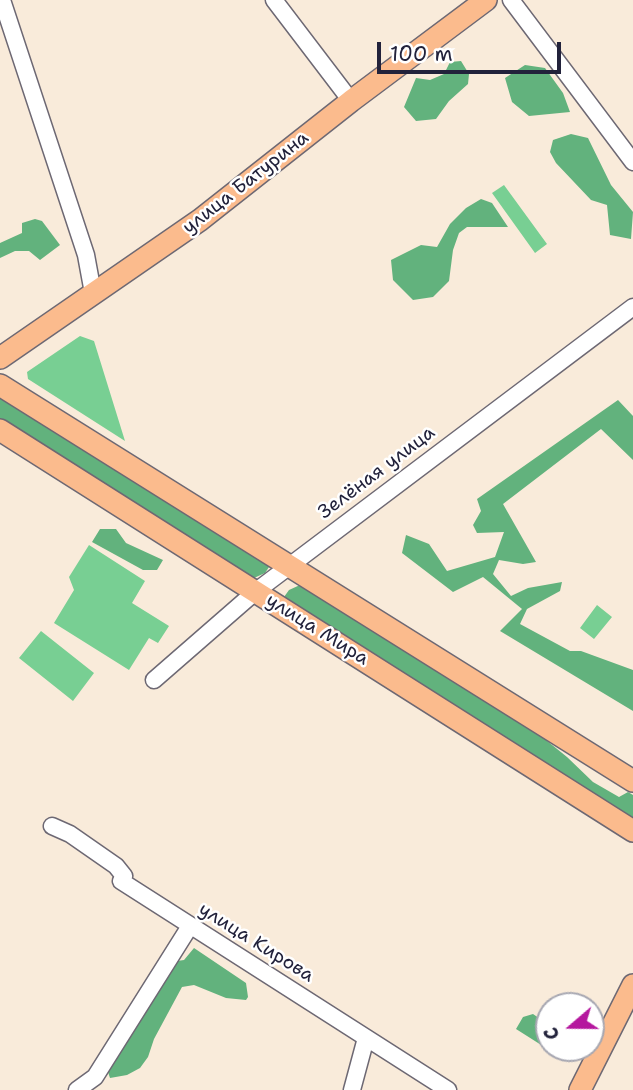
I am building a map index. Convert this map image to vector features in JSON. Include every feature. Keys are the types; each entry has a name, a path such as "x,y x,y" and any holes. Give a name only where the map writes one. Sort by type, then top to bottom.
{"main road":[{"name":"улица Батурина","path":"0,358 200,220 351,101 486,0"},
{"name":"улица Мира","path":"0,385 633,781"},
{"name":"улица Мира","path":"0,430 633,831"},
{"path":"580,1090 633,985"}],"street":[{"path":"2,0 86,255 93,293"},
{"path":"274,0 351,101"},
{"path":"511,0 633,162"},
{"name":"Зелёная улица","path":"154,680 255,592 633,307"},
{"name":"улица Кирова","path":"52,826 69,834 116,866 124,876 121,881 448,1090"},
{"path":"77,1090 95,1077 190,926"},
{"path":"352,1090 366,1038"}],"green space":[{"path":"461,61 469,74 468,84 449,101 436,119 416,121 404,107 416,78 430,80 444,74 450,62"},
{"path":"525,65 545,68 563,93 570,112 529,116 512,102 505,78"},
{"path":"571,134 588,138 611,185 633,212 631,239 610,235 607,205 591,200 556,163 550,152 553,140"},
{"path":"504,185 547,244 535,253 492,193"},
{"path":"481,199 492,203 508,227 467,227 459,233 453,250 449,281 433,297 413,300 393,280 391,260 421,245 437,247 450,224 466,208"},
{"path":"35,219 42,221 60,245 40,260 29,251 15,251 0,258 0,243 22,233 22,223"},
{"path":"80,336 94,341 125,441 28,379 27,372"},
{"path":"3,397 271,564 265,573 254,578 0,419 0,399"},
{"path":"618,400 633,416 633,460 601,429 503,504 536,562 523,564 499,560 493,574 511,596 528,588 562,582 560,591 527,609 520,624 570,651 581,651 633,670 633,711 500,631 522,609 483,577 453,592 402,553 406,535 429,544 447,571 495,557 504,532 477,533 473,525 481,511 477,499"},
{"path":"100,529 116,529 126,543 163,560 157,570 143,570 92,542"},
{"path":"89,545 145,581 132,603 169,626 158,643 149,638 129,670 54,623 74,590 69,577"},
{"path":"300,585 536,732 593,782 619,797 628,792 633,795 633,820 284,597 289,590"},
{"path":"597,605 612,617 594,639 580,628"},
{"path":"41,631 94,673 73,701 19,658"},
{"path":"194,948 246,983 248,997 246,1000 226,998 194,985 182,987 140,1068 127,1075 110,1078 108,1072 113,1057 170,962 184,960"},
{"path":"535,1015 535,1041 516,1029 523,1017"}]}
